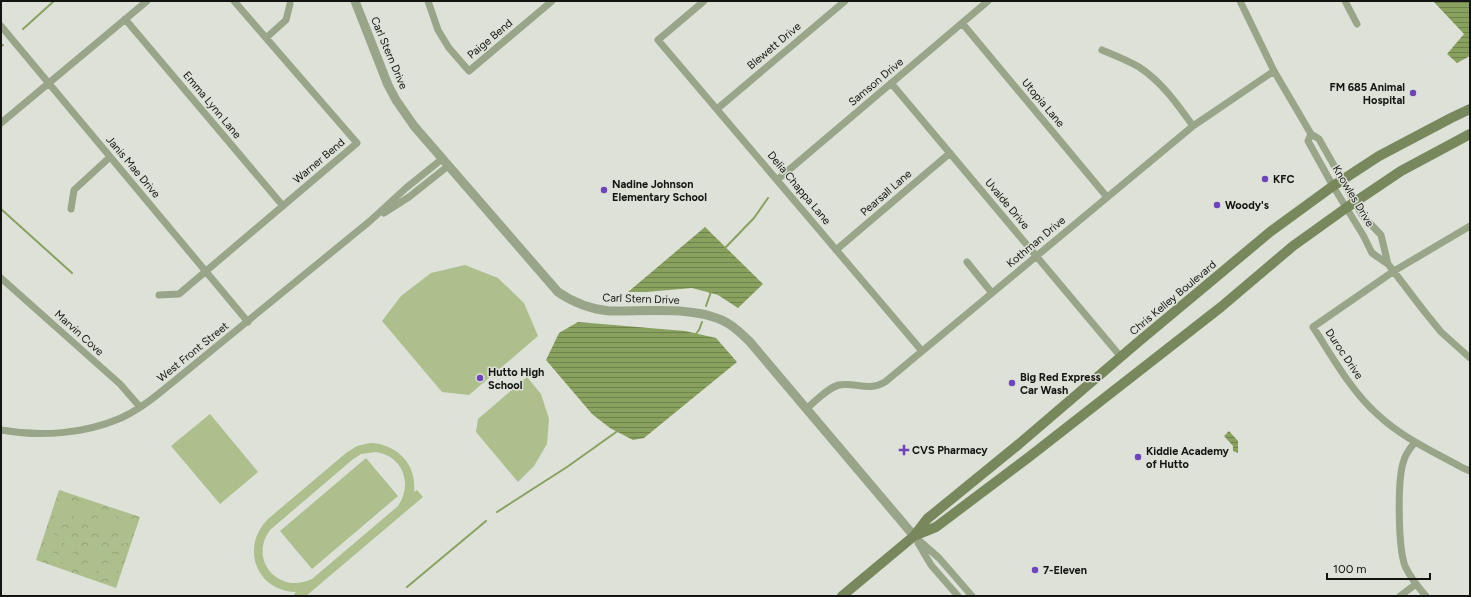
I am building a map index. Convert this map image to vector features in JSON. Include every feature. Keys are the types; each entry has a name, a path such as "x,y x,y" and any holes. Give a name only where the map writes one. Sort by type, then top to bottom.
{"main road":[{"name":"Chris Kelley Boulevard","path":"842,596 914,536 927,519 1019,444 1270,232 1333,186 1379,156 1470,109"},
{"name":"Chris Kelley Boulevard","path":"914,536 936,527 1029,457 1221,307 1293,246 1401,171 1470,134"}],"street":[{"path":"1,123 147,1"},
{"name":"Warner Bend","path":"159,295 179,294 357,143 234,1"},
{"name":"Carl Stern Drive","path":"355,1 396,100 414,126 552,285 564,296 578,304 597,310 700,313 720,319 729,324 750,342 914,536 938,558 972,596"},
{"name":"Paige Bend","path":"428,1 438,30 449,48 469,71 552,1"},
{"name":"Delia Chappa Lane","path":"704,1 658,40 922,351"},
{"name":"Blewett Drive","path":"717,109 845,1"},
{"name":"Samson Drive","path":"777,180 988,1"},
{"name":"Knowles Drive","path":"1240,1 1274,71 1311,134 1319,139 1342,180 1350,205 1372,253 1388,264 1441,332 1470,358"},
{"path":"1345,1 1356,24"},
{"path":"266,38 286,20 290,4"},
{"name":"Emma Lynn Lane","path":"125,19 283,206"},
{"name":"Utopia Lane","path":"962,23 1107,197"},
{"name":"Janis Mae Drive","path":"1,26 248,322"},
{"path":"1102,50 1124,59 1139,67 1151,76 1180,108 1193,126"},
{"name":"Kothman Drive","path":"806,409 828,390 838,385 844,384 871,387 879,386 885,382 1193,126 1274,71"},
{"name":"Uvalde Drive","path":"891,84 1121,357"},
{"name":"Knowles Drive","path":"1311,134 1308,141 1333,186 1381,235 1388,264"},
{"name":"Pearsall Lane","path":"836,250 950,153"},
{"path":"71,209 74,190 110,157"},
{"name":"West Front Street","path":"1,430 31,434 48,434 73,431 121,418 140,407 248,322 370,221 406,188 445,163"},
{"name":"Duroc Drive","path":"1470,226 1394,271 1313,327 1360,397 1376,414 1415,442 1470,471"},
{"path":"967,262 992,293"},
{"name":"Marvin Cove","path":"1,278 120,384 140,407"},
{"path":"1415,442 1404,459 1400,474 1399,489 1402,545 1405,566 1416,584 1426,596"},
{"name":"Carl Stern Drive","path":"914,536 931,565 958,596"},
{"path":"1400,596 1416,584"}],"green space":[{"path":"465,265 498,278 524,303 538,336 469,395 442,392 382,321 401,296 431,273"},
{"path":"527,377 541,394 549,419 547,444 534,466 518,482 476,432 478,419"},
{"path":"210,414 258,472 220,504 171,446"},
{"path":"370,443 380,444 397,452 409,464 414,482 414,492 417,490 423,497 306,596 294,596 296,592 282,590 271,584 262,576 256,566 254,554 255,542 260,530 268,519 346,453 357,446","holes":["376,452 393,459 403,472 405,489 398,506 312,579 300,583 288,582 278,578 270,572 265,563 263,553 264,541 270,530 361,454"]},
{"path":"366,458 398,496 312,569 280,531"},
{"path":"59,490 140,517 116,588 36,560"},
{"path":"61,496 72,500 64,523 53,519"},
{"path":"79,502 89,506 81,529 71,526"},
{"path":"106,511 117,515 109,538 98,535"},
{"path":"123,518 134,521 126,544 116,541"},
{"path":"48,532 59,536 51,559 41,555"},
{"path":"66,538 77,542 69,565 58,561"},
{"path":"93,548 104,551 96,574 85,571"},
{"path":"111,553 122,557 114,580 103,577"}],"shaded area":[{"path":"1433,1 1470,1 1470,56 1457,63 1447,54 1464,34"},
{"path":"705,227 763,284 738,308 718,295 692,288 628,292"},
{"path":"578,322 685,331 716,338 737,362 644,438 633,440 610,428 592,414 546,360 559,333"},
{"path":"1229,431 1238,441 1238,453 1233,451 1233,446 1224,436"}],"waterway":[{"path":"23,29 54,1"},
{"path":"725,248 754,218 768,198"},
{"path":"1,209 72,273"},
{"path":"706,306 711,292"},
{"path":"695,335 702,322"},
{"path":"497,512 567,467 619,430"},
{"path":"407,587 486,521"}],"place":[{"name":"FM 685 Animal Hospital","path":"1413,93"},
{"name":"KFC","path":"1265,179"},
{"name":"Nadine Johnson Elementary School","path":"604,190"},
{"name":"Woody's","path":"1217,205"},
{"name":"Hutto High School","path":"480,378"},
{"name":"Big Red Express Car Wash","path":"1012,383"},
{"name":"CVS Pharmacy","path":"904,450"},
{"name":"Kiddie Academy of Hutto","path":"1138,457"},
{"name":"7-Eleven","path":"1035,570"}]}
